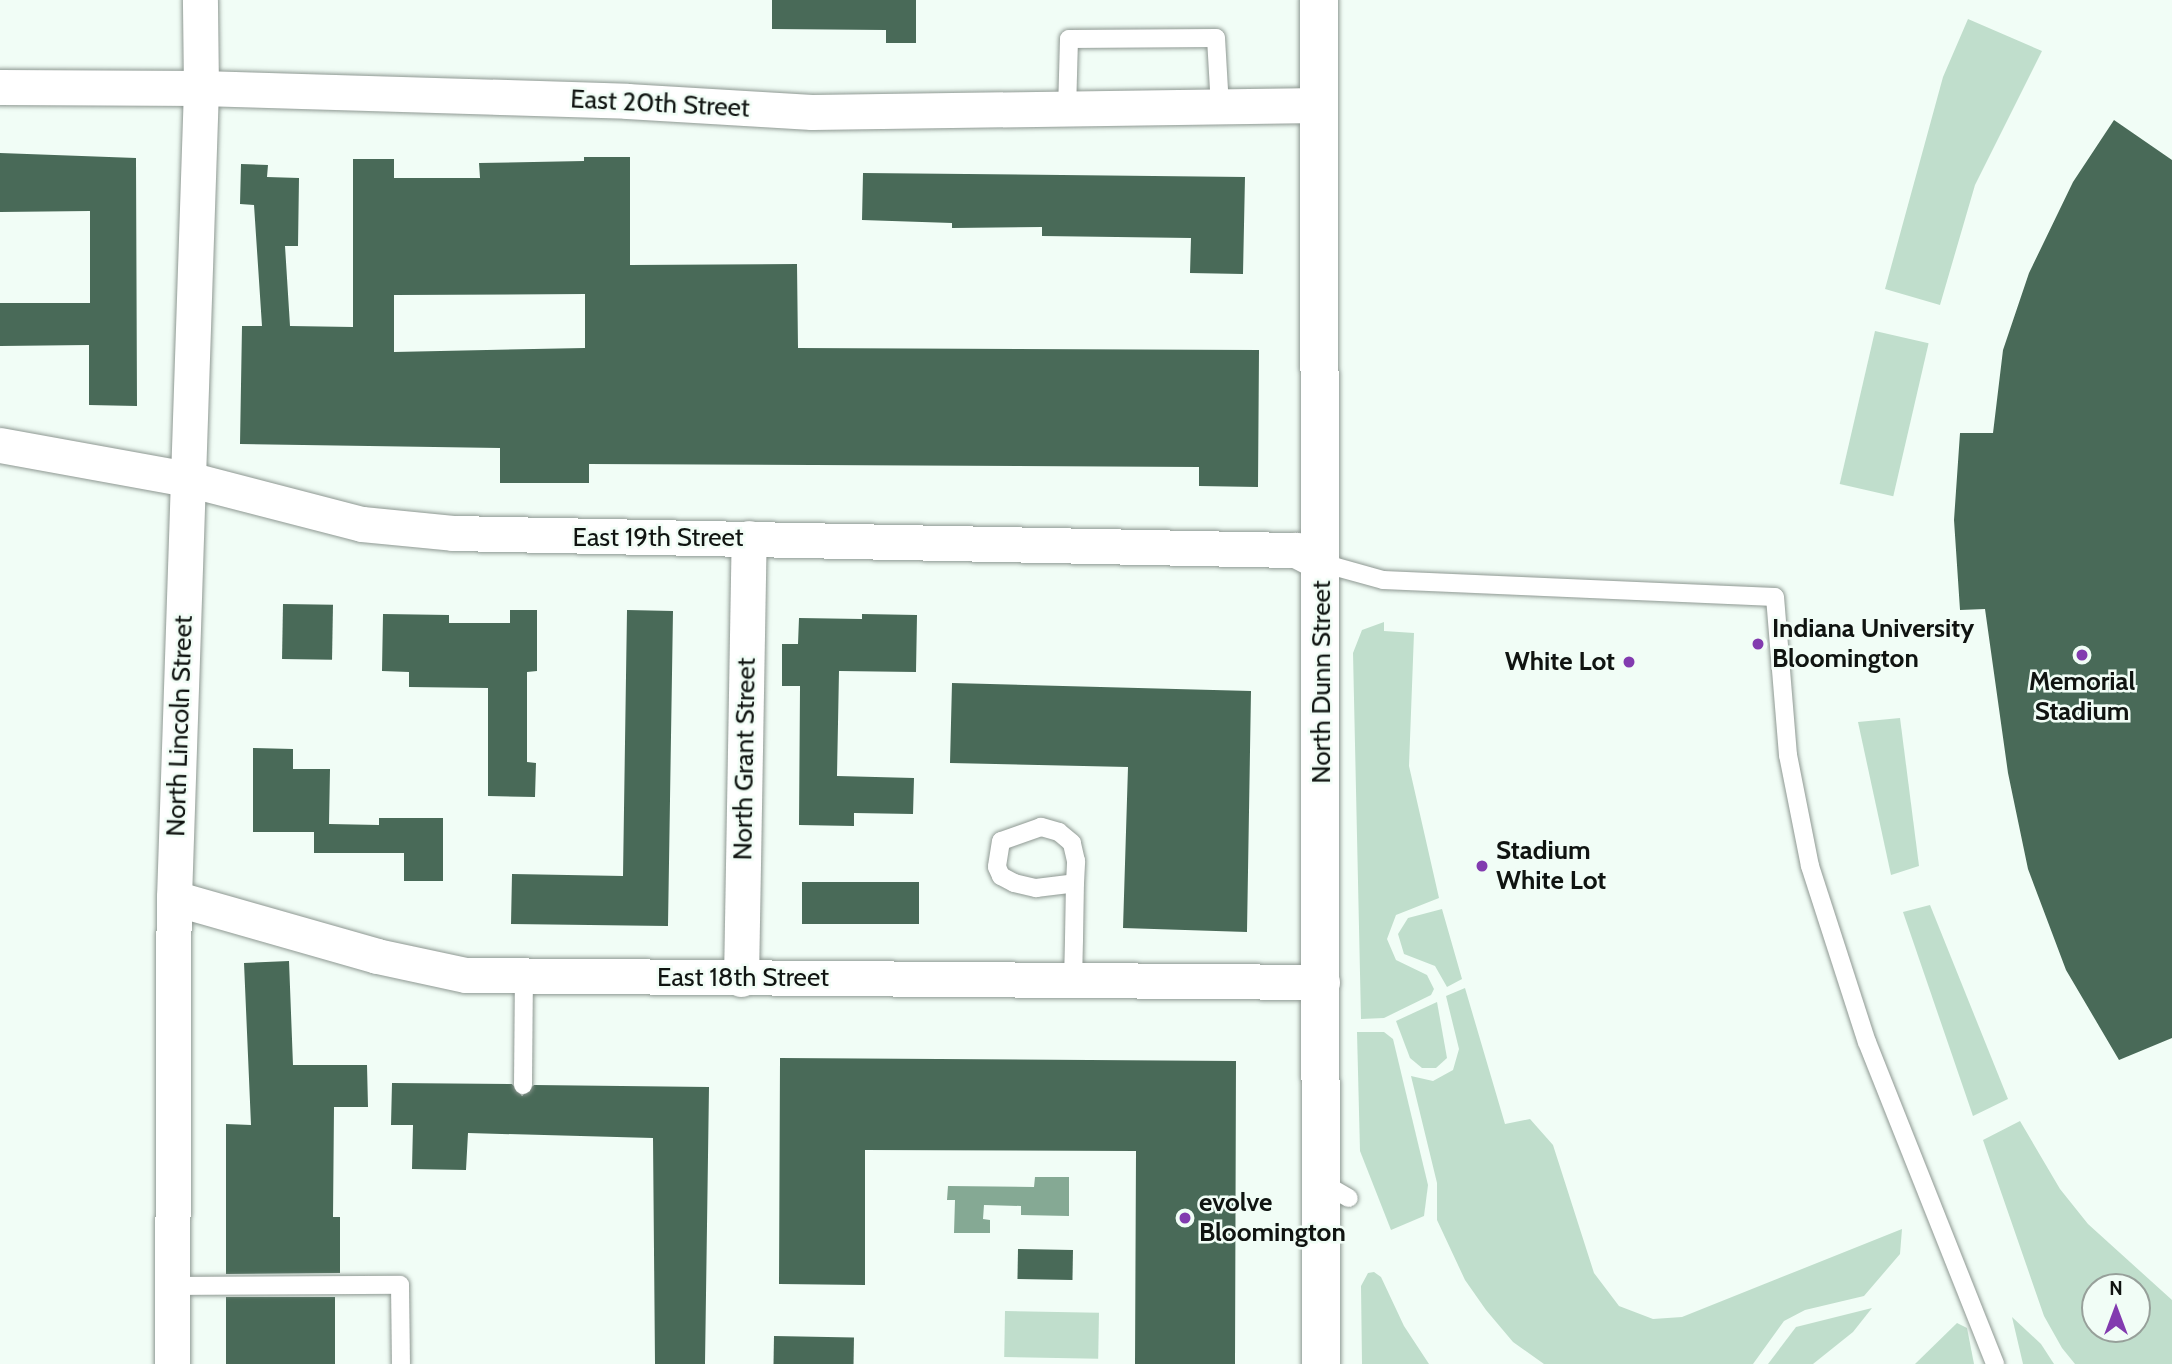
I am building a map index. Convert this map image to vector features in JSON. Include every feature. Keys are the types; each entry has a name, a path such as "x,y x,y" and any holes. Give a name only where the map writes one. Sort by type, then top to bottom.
{"street":[{"name":"North Lincoln Street","path":"172,1364 174,898 201,88 200,0"},
{"name":"North Dunn Street","path":"1320,0 1322,982 1335,1190 1321,1364"},
{"name":"East 20th Street","path":"0,88 201,88 627,101 813,112 1067,111 1320,105"},
{"name":"East 19th Street","path":"0,445 188,479 362,524 537,538 749,538 1285,550 1322,563"},
{"name":"North Grant Street","path":"741,979 749,538"},
{"name":"East 18th Street","path":"174,898 377,956 466,975 1322,982"}],"lane":[{"path":"1067,111 1069,39 1216,38 1220,107"},
{"path":"1322,563 1383,580 1775,597 1788,755 1810,866 1867,1042 1995,1364"},
{"path":"1073,981 1075,883 1072,843 1059,832 1041,827 1001,841 998,867 1007,880 1036,888 1075,883"},
{"path":"523,1085 524,976"},
{"path":"173,1286 400,1286 401,1364"}],"shaded area":[{"path":"1968,19 2042,51 1975,185 1940,305 1885,289 1943,77"},
{"path":"1875,331 1929,343 1893,496 1840,484"},
{"path":"1384,622 1384,631 1414,633 1409,766 1439,898 1396,915 1387,939 1396,960 1427,975 1434,989 1431,995 1384,1018 1361,1019 1353,653 1362,630"},
{"path":"1900,718 1919,866 1891,875 1858,722"},
{"path":"1930,905 2008,1099 1973,1116 1903,912"},
{"path":"1442,909 1462,979 1447,987 1435,966 1404,954 1398,934 1408,918"},
{"path":"1465,988 1505,1124 1530,1119 1553,1145 1594,1273 1619,1306 1653,1319 1682,1317 1902,1229 1900,1254 1864,1296 1805,1310 1784,1321 1753,1364 1544,1364 1513,1342 1486,1310 1465,1280 1437,1220 1437,1183 1411,1076 1433,1081 1453,1070 1459,1049 1446,996"},
{"path":"1437,1002 1447,1058 1436,1068 1422,1068 1410,1058 1396,1021"},
{"path":"1357,1032 1384,1032 1393,1039 1428,1185 1424,1216 1391,1230 1360,1151"},
{"path":"2020,1121 2060,1189 2088,1224 2142,1273 2081,1273 2081,1343 2151,1343 2151,1281 2172,1300 2172,1364 2075,1364 2062,1348 2044,1316 1983,1140"},
{"path":"1035,1177 1069,1177 1069,1216 1021,1215 1021,1206 984,1205 983,1219 990,1220 990,1233 954,1233 955,1200 947,1200 948,1186 1034,1187"},
{"path":"1374,1272 1381,1277 1404,1326 1429,1364 1362,1364 1361,1286 1368,1273"},
{"path":"1872,1308 1853,1332 1813,1364 1768,1364 1796,1327"},
{"path":"1005,1311 1099,1313 1098,1359 1004,1357"},
{"path":"2012,1317 2041,1344 2054,1364 2023,1364"},
{"path":"1957,1323 1967,1328 1974,1364 1915,1364"}],"building":[{"path":"772,0 916,0 916,43 886,43 886,30 772,29"},
{"name":"Memorial Stadium","path":"2114,120 2172,160 2172,1038 2119,1060 2066,970 2028,869 2008,773 1985,609 1960,610 1954,520 1960,433 1993,433 2003,350 2029,273 2073,182"},
{"path":"0,153 136,158 137,406 89,405 89,345 0,346 0,303 90,303 90,211 0,212"},
{"path":"584,157 630,157 630,265 797,264 798,348 1259,350 1258,487 1199,486 1199,467 589,464 589,483 500,483 500,448 240,444 242,326 262,326 254,205 240,204 241,164 268,165 267,177 299,178 298,246 285,246 290,326 353,327 353,159 394,159 394,178 480,178 479,163 584,161","holes":["585,294 585,348 394,352 394,295"]},
{"path":"863,173 1245,177 1243,274 1190,273 1191,238 1042,236 1042,227 952,228 952,223 862,220"},
{"path":"283,604 333,605 332,660 282,659"},
{"path":"510,610 537,610 537,671 527,672 527,762 536,763 535,797 488,796 488,688 409,687 409,672 382,671 383,614 449,615 449,623 510,623"},
{"path":"627,610 673,611 668,926 511,924 512,874 623,876"},
{"path":"862,614 917,615 916,672 839,671 837,776 914,778 913,814 854,813 854,826 799,825 800,686 782,686 782,644 798,644 799,618 862,619"},
{"path":"952,683 1251,691 1247,932 1123,928 1128,767 950,763"},
{"path":"253,748 293,749 293,769 330,769 329,824 379,825 379,818 443,818 443,881 404,881 404,853 314,853 314,832 253,832"},
{"path":"802,882 919,882 919,924 802,924"},
{"path":"289,961 293,1065 367,1065 368,1107 334,1107 333,1217 340,1217 340,1273 226,1274 226,1124 251,1125 244,963"},
{"name":"evolve Bloomington","path":"780,1058 1236,1061 1235,1364 1135,1364 1136,1151 865,1150 865,1285 779,1284"},
{"path":"392,1083 512,1084 522,1096 534,1085 709,1087 705,1364 655,1364 653,1138 468,1133 466,1170 412,1169 413,1125 391,1125"},
{"path":"1018,1249 1073,1250 1072,1280 1017,1279"},
{"path":"226,1297 335,1297 335,1364 226,1364"},
{"path":"774,1336 854,1337 854,1364 774,1364"}],"place":[{"name":"Indiana University Bloomington","path":"1758,644"},
{"name":"Memorial Stadium","path":"2082,655"},
{"name":"White Lot","path":"1629,662"},
{"name":"Stadium White Lot","path":"1482,866"},
{"name":"evolve Bloomington","path":"1185,1218"}]}
